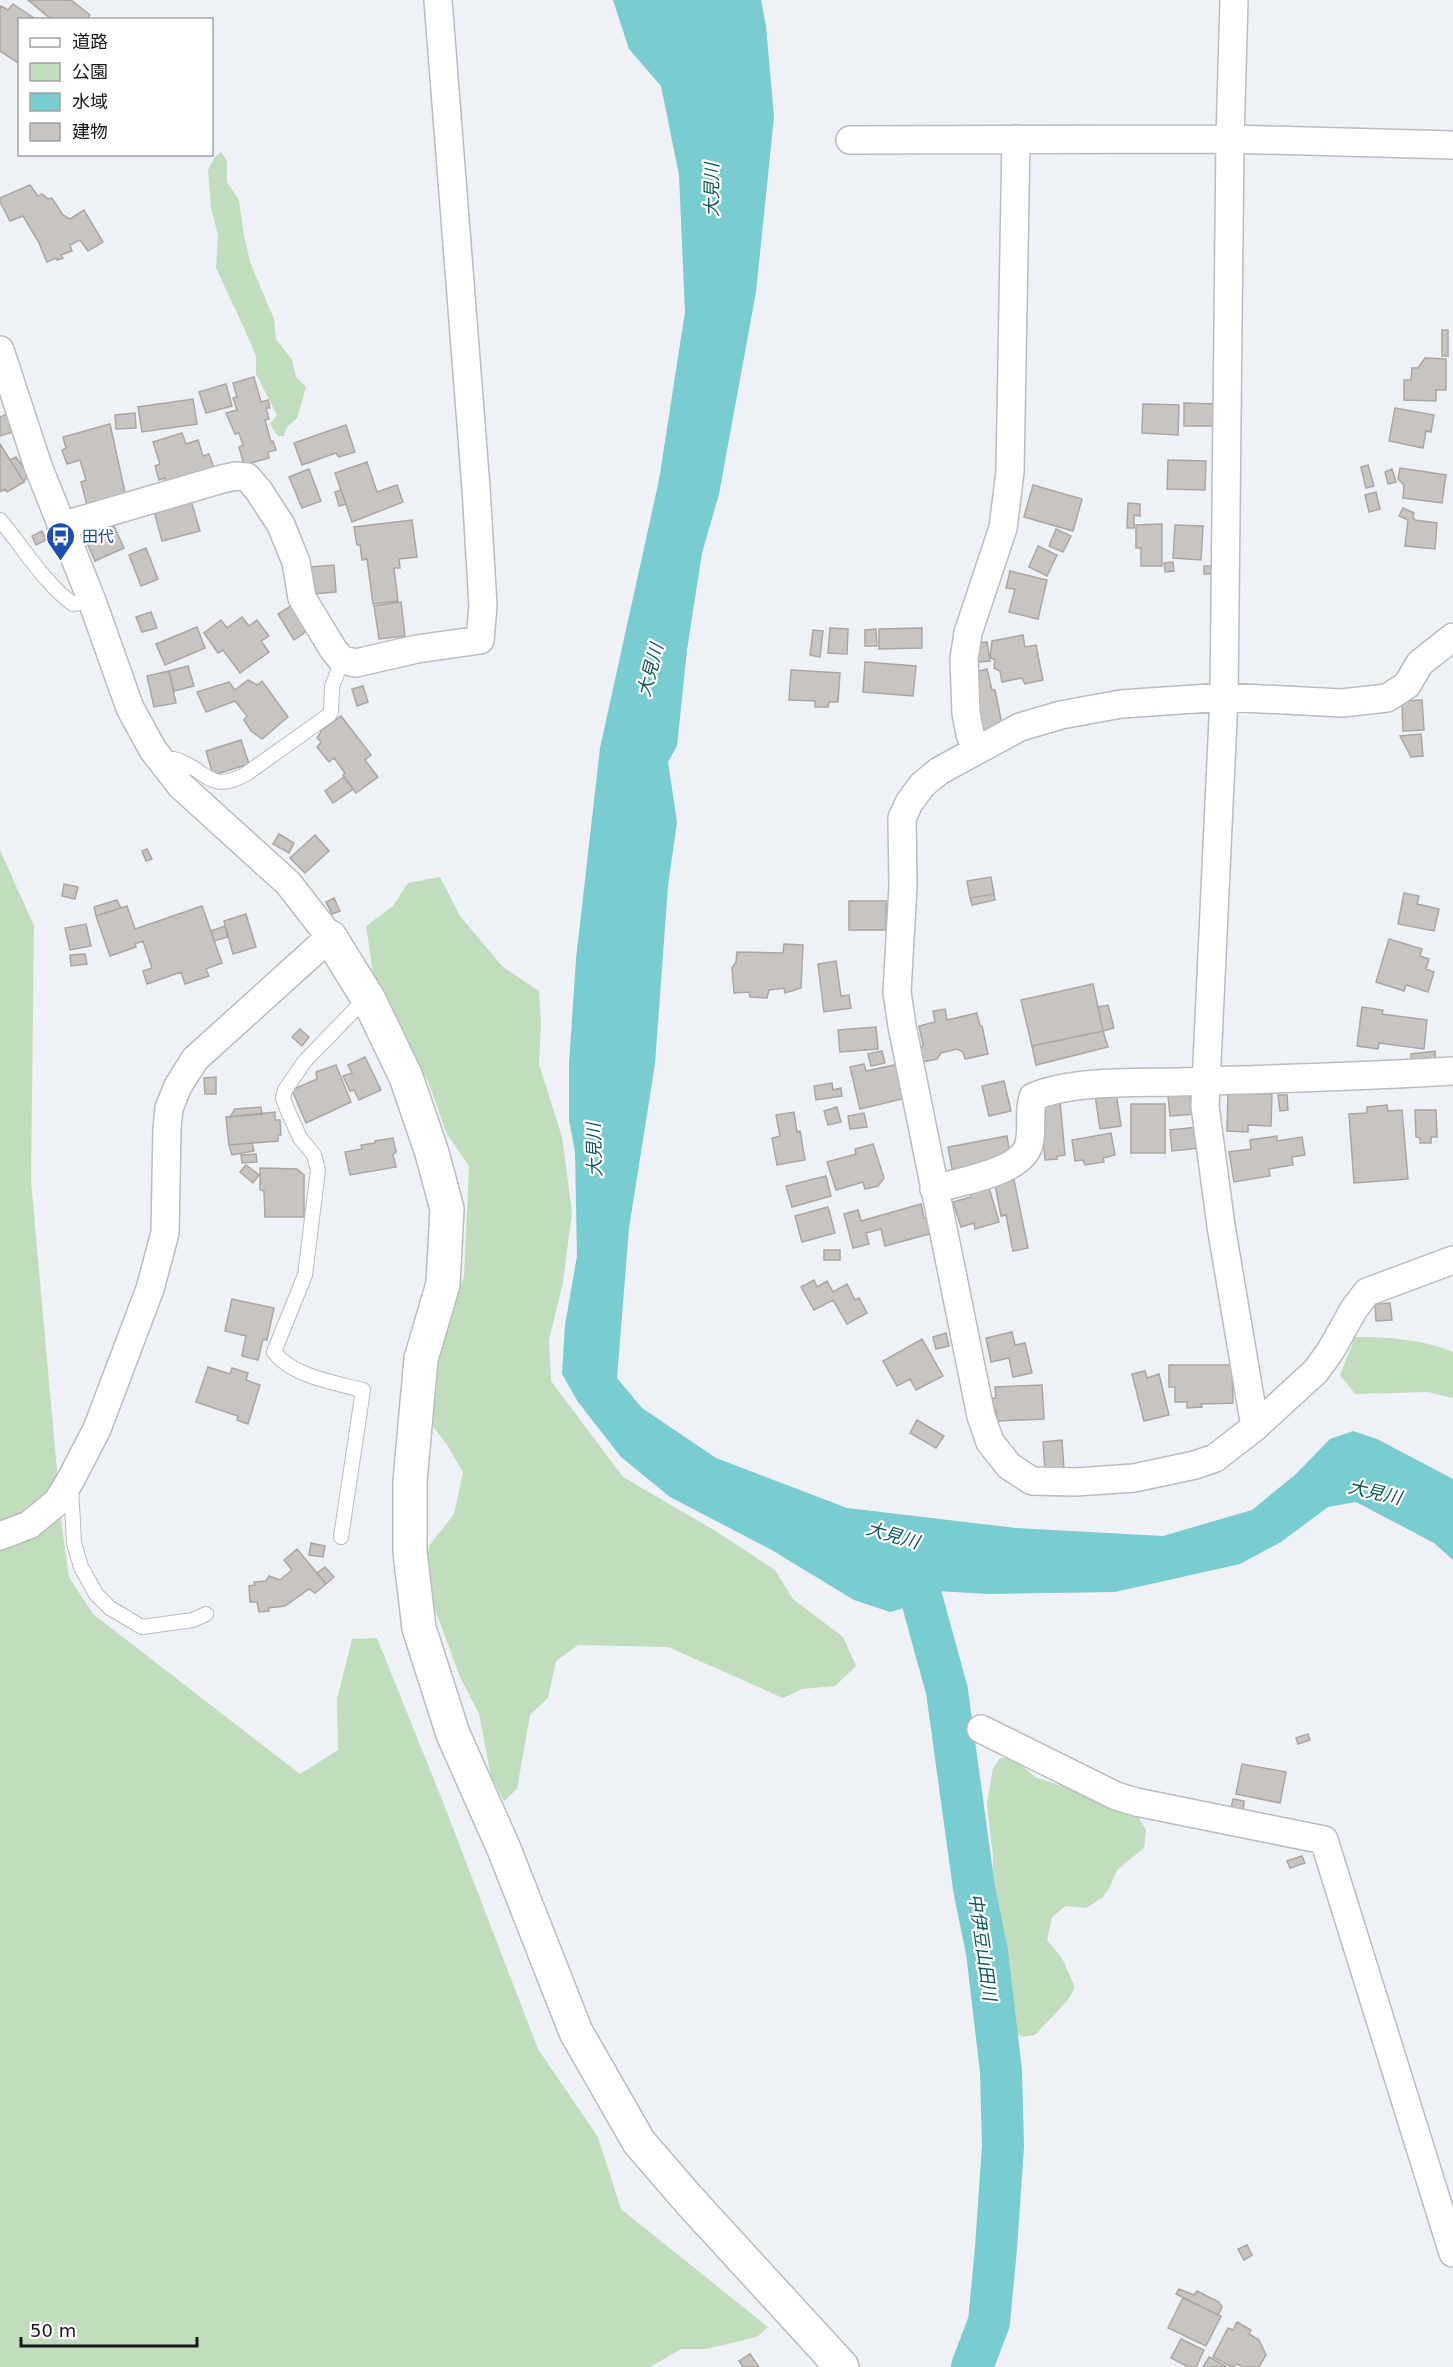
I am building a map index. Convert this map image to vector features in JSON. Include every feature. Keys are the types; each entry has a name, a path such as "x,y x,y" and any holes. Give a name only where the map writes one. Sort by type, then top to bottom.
{"street":[{"path":"61,526 222,479 247,477 259,491 280,525 296,562 302,598 342,660 356,663 417,649 480,640 483,606 476,488 438,0"},
{"path":"1234,0 1230,139 1224,697 1205,1107 1221,1226 1256,1427"},
{"path":"976,751 966,713 964,659 968,633 1003,528 1010,472 1016,139"},
{"path":"850,140 1230,139 1453,146"},
{"path":"0,350 38,466 92,601 130,708 161,763 181,786 288,883 330,937 367,997 406,1077 432,1153 447,1209 443,1284 421,1359 410,1481 410,1552 419,1628 453,1734 504,1849 576,2032 639,2142 842,2367"},
{"path":"1453,636 1420,663 1407,685 1387,698 1342,703 1224,697 1121,704 1061,715 1020,727 939,771 922,785 902,818 903,886 897,992 934,1189 981,1416 990,1442 1009,1466 1032,1481 1076,1482 1134,1478 1215,1458 1256,1427 1316,1371 1367,1292 1453,1260"},
{"path":"0,1536 29,1525 57,1502 97,1429 150,1289 163,1247 167,1128 169,1108 178,1086 195,1059 330,937"},
{"path":"934,1189 1008,1167 1020,1160 1029,1144 1029,1109 1033,1097 1044,1092 1097,1085 1342,1078 1453,1071"},
{"path":"981,1729 1116,1796 1324,1840 1453,2253"}],"lane":[{"path":"0,520 26,550 55,591 73,604 92,601"},
{"path":"161,763 174,759 180,761 214,782 235,779 246,774 331,712 332,687 342,660"},
{"path":"341,1537 363,1390 312,1377 283,1361 274,1352 305,1275 318,1170 314,1155 300,1138 284,1098 285,1090 305,1061 367,997"},
{"path":"70,1481 74,1543 81,1567 96,1594 110,1608 142,1627 193,1620 206,1614"}],"green space":[{"path":"221,152 227,161 227,182 239,200 250,262 274,319 276,339 292,360 296,377 306,387 297,418 287,427 284,436 278,436 270,424 277,415 256,374 256,356 216,268 218,235 211,208 208,170 214,158"},
{"path":"0,850 34,926 31,1181 62,1527 69,1577 93,1614 300,1774 338,1750 337,1699 352,1639 377,1638 538,2049 598,2137 621,2209 768,2327 757,2337 706,2349 681,2349 650,2367 0,2367"},
{"path":"440,877 460,916 503,967 539,991 541,1023 539,1064 562,1137 572,1212 563,1282 549,1340 551,1381 623,1477 714,1530 775,1570 793,1599 843,1637 856,1666 835,1686 802,1689 783,1698 668,1647 578,1645 556,1661 548,1698 530,1715 517,1789 504,1801 491,1776 479,1714 460,1677 424,1580 429,1546 454,1514 463,1472 432,1425 437,1384 434,1361 464,1277 469,1166 447,1134 428,1081 391,1023 373,973 366,926 393,906 408,883"},
{"path":"1355,1337 1405,1340 1429,1344 1453,1352 1453,1398 1428,1392 1355,1394 1340,1375"},
{"path":"1000,1758 1013,1758 1035,1777 1095,1797 1137,1815 1146,1830 1144,1848 1117,1870 1109,1889 1102,1898 1086,1908 1066,1906 1052,1917 1047,1940 1062,1958 1075,1987 1068,2000 1035,2035 1023,2037 1009,2030 999,2008 1003,1990 1000,1952 990,1910 995,1893 987,1804 993,1768"}],"water":[{"name":"大見川","path":"613,0 761,0 766,26 774,117 756,292 719,494 702,553 687,650 677,746 668,762 677,822 668,886 655,1064 629,1228 617,1378 642,1408 716,1458 847,1508 1016,1528 1163,1536 1252,1510 1296,1474 1330,1439 1353,1431 1377,1439 1453,1479 1453,1560 1434,1543 1356,1502 1328,1507 1281,1542 1240,1564 1115,1592 989,1594 937,1591 904,1608 890,1612 854,1600 770,1549 670,1497 621,1457 578,1402 562,1374 565,1325 577,1256 575,1152 569,1120 569,1064 576,959 600,748 659,480 685,312 679,175 661,86 629,49"}],"building":[{"path":"28,0 71,0 90,15 88,18 50,18"},
{"path":"13,4 34,18 18,18 18,63 0,51 0,8 1,6 8,10"},
{"path":"30,185 38,196 42,194 48,199 52,198 63,215 70,219 84,210 103,242 88,251 80,240 70,245 72,251 61,255 63,258 47,262 23,216 10,221 0,202 0,198"},
{"path":"1442,330 1448,330 1448,356 1442,356"},
{"path":"1425,358 1446,359 1446,390 1436,390 1436,401 1404,400 1404,380 1411,380 1412,368 1418,368"},
{"path":"254,377 261,402 268,400 270,408 266,408 269,419 265,420 271,442 273,441 276,450 268,452 269,458 244,465 239,447 243,445 239,433 235,434 226,413 237,410 233,398 237,397 233,383"},
{"path":"226,384 232,406 206,413 199,392"},
{"path":"193,399 197,424 142,432 138,407"},
{"path":"1184,403 1216,404 1215,426 1184,426"},
{"path":"1143,404 1179,405 1178,435 1142,433"},
{"path":"1395,408 1434,415 1431,432 1426,431 1423,448 1389,441"},
{"path":"135,413 136,428 116,429 115,415"},
{"path":"7,414 13,432 0,436 0,417"},
{"path":"110,424 126,497 88,509 81,482 86,480 80,460 67,464 62,450 66,448 63,437"},
{"path":"346,425 355,452 339,457 336,453 302,465 294,443"},
{"path":"182,433 186,444 198,440 203,456 209,454 215,471 167,486 165,478 159,480 155,466 160,464 153,442"},
{"path":"0,444 24,482 7,492 5,489 0,492"},
{"path":"16,457 28,474 24,482 10,460"},
{"path":"1168,460 1206,461 1205,490 1167,489"},
{"path":"367,462 377,492 397,485 403,502 352,522 335,473"},
{"path":"1368,465 1374,486 1366,488 1361,467"},
{"path":"1400,468 1446,475 1442,503 1403,498 1404,485 1398,479"},
{"path":"309,469 321,501 302,508 289,477"},
{"path":"1392,469 1396,482 1388,484 1385,472"},
{"path":"1033,485 1082,499 1073,531 1024,517"},
{"path":"341,490 346,504 339,506 335,492"},
{"path":"1376,492 1380,509 1369,512 1365,495"},
{"path":"190,497 200,531 162,541 153,507"},
{"path":"1128,503 1140,504 1140,516 1134,515 1134,528 1127,528"},
{"path":"1403,508 1414,513 1415,520 1437,523 1435,549 1405,546 1408,520 1399,516"},
{"path":"110,517 124,548 95,561 81,530"},
{"path":"412,520 417,557 399,559 400,568 394,568 398,601 373,604 367,559 362,560 354,527"},
{"path":"1162,524 1162,566 1141,566 1141,548 1136,548 1136,525"},
{"path":"1175,525 1203,526 1201,560 1173,558"},
{"path":"1056,529 1071,536 1063,552 1049,546"},
{"path":"42,531 46,540 36,545 32,536"},
{"path":"1038,546 1057,555 1047,576 1029,567"},
{"path":"146,548 158,579 141,586 129,555"},
{"path":"1173,562 1174,571 1165,572 1164,563"},
{"path":"334,565 336,592 313,594 311,567"},
{"path":"1204,566 1213,566 1213,574 1204,574"},
{"path":"1010,571 1047,580 1038,619 1009,612 1015,589 1006,588"},
{"path":"401,602 405,636 379,639 374,606"},
{"path":"294,604 306,626 304,633 294,640 278,614"},
{"path":"151,612 157,628 142,632 136,617"},
{"path":"242,617 249,626 257,620 269,636 261,641 269,652 240,673 223,650 218,653 204,633 221,620 227,628"},
{"path":"197,627 205,648 165,665 156,644"},
{"path":"830,628 848,629 847,654 828,653"},
{"path":"922,628 922,648 879,649 879,629"},
{"path":"876,629 877,646 865,646 865,630"},
{"path":"813,630 823,631 820,657 810,655"},
{"path":"1023,635 1025,647 1036,645 1043,680 1025,684 1022,678 1002,682 1000,671 994,668 995,660 990,657 992,641"},
{"path":"987,642 990,661 978,662 976,643"},
{"path":"865,662 916,666 913,696 863,692"},
{"path":"188,666 194,686 174,691 169,671"},
{"path":"987,669 992,690 995,690 1002,724 981,732 971,673"},
{"path":"791,670 840,673 838,702 829,702 828,707 815,707 815,701 789,700"},
{"path":"169,671 176,703 154,707 147,676"},
{"path":"248,680 257,685 262,681 288,717 262,739 251,731 244,720 247,716 235,701 206,712 197,692 229,682 235,690"},
{"path":"363,686 368,702 357,706 352,689"},
{"path":"1422,700 1424,730 1403,731 1402,701"},
{"path":"341,716 371,755 365,760 378,777 356,793 334,758 329,762 317,747 321,742 317,738 322,730"},
{"path":"1421,734 1423,756 1411,757 1400,736"},
{"path":"241,740 249,764 213,775 206,751"},
{"path":"344,777 353,789 333,803 325,791"},
{"path":"279,834 294,843 289,853 273,844"},
{"path":"315,835 329,851 305,873 290,858"},
{"path":"147,849 152,859 146,861 142,851"},
{"path":"991,877 994,894 970,898 967,881"},
{"path":"64,884 78,887 75,899 62,896"},
{"path":"1404,893 1419,896 1417,904 1439,909 1434,931 1398,924"},
{"path":"994,894 995,900 972,905 970,898"},
{"path":"334,898 340,911 332,914 326,902"},
{"path":"117,900 121,908 96,916 94,907"},
{"path":"849,901 886,901 886,930 849,930"},
{"path":"127,906 135,929 202,906 222,963 206,969 209,976 185,984 181,972 147,984 143,971 152,968 143,941 135,944 136,947 110,956 96,916"},
{"path":"246,914 256,947 233,954 224,921"},
{"path":"86,924 91,946 70,950 65,928"},
{"path":"225,926 228,937 214,941 211,931"},
{"path":"1389,939 1422,949 1420,956 1429,959 1426,969 1434,972 1428,992 1406,985 1404,991 1376,982"},
{"path":"784,944 803,945 801,988 785,993 784,988 769,990 767,998 750,997 749,992 734,993 732,968 736,962 737,952 783,953"},
{"path":"85,954 87,964 71,966 70,955"},
{"path":"836,961 841,996 849,995 851,1008 824,1012 818,964"},
{"path":"1093,984 1103,1031 1032,1046 1021,1000"},
{"path":"1108,1005 1114,1028 1103,1031 1098,1007"},
{"path":"1362,1007 1383,1010 1382,1014 1427,1020 1424,1049 1379,1043 1378,1049 1357,1046"},
{"path":"945,1009 947,1020 977,1013 988,1054 965,1059 963,1052 957,1049 941,1053 937,1059 922,1062 920,1049 923,1045 919,1026 935,1022 933,1011"},
{"path":"876,1027 878,1049 840,1052 838,1030"},
{"path":"300,1029 309,1037 302,1046 292,1037"},
{"path":"1103,1031 1108,1047 1036,1065 1032,1046"},
{"path":"882,1051 885,1063 871,1066 868,1054"},
{"path":"1435,1051 1436,1063 1412,1065 1411,1054"},
{"path":"365,1057 381,1090 359,1100 354,1090 350,1091 343,1076 352,1073 348,1065"},
{"path":"864,1064 866,1071 899,1064 906,1098 860,1109 850,1067"},
{"path":"336,1065 351,1102 306,1123 292,1090 317,1079 316,1072"},
{"path":"216,1077 216,1094 205,1094 204,1078"},
{"path":"1004,1081 1011,1111 989,1116 982,1086"},
{"path":"832,1083 833,1090 841,1088 842,1096 816,1100 814,1086"},
{"path":"1116,1092 1121,1126 1100,1129 1095,1095"},
{"path":"1194,1093 1196,1114 1170,1116 1168,1096"},
{"path":"1228,1093 1272,1094 1271,1126 1248,1125 1248,1132 1227,1131"},
{"path":"1278,1095 1287,1095 1288,1110 1280,1111"},
{"path":"1060,1101 1065,1155 1057,1156 1057,1159 1045,1160 1040,1103"},
{"path":"1131,1104 1165,1104 1165,1153 1131,1153"},
{"path":"1387,1105 1388,1111 1402,1110 1408,1179 1354,1183 1349,1114 1367,1113 1367,1107"},
{"path":"261,1107 262,1114 230,1117 235,1109"},
{"path":"837,1107 841,1122 828,1125 824,1111"},
{"path":"1415,1110 1436,1110 1437,1137 1431,1137 1431,1143 1420,1143 1420,1138 1416,1137"},
{"path":"275,1112 275,1120 280,1120 281,1135 278,1135 278,1141 229,1145 226,1117"},
{"path":"794,1112 805,1160 777,1165 772,1138 780,1136 776,1115"},
{"path":"864,1113 867,1127 850,1129 848,1116"},
{"path":"1198,1127 1200,1148 1172,1151 1170,1130"},
{"path":"1111,1133 1115,1155 1103,1158 1104,1162 1085,1165 1083,1160 1075,1161 1072,1140"},
{"path":"1007,1136 1010,1155 990,1159 991,1162 952,1169 948,1147"},
{"path":"1277,1136 1277,1141 1302,1137 1305,1155 1292,1157 1293,1165 1269,1169 1270,1176 1234,1182 1229,1152 1251,1149 1250,1140"},
{"path":"393,1138 396,1167 350,1175 345,1152 362,1149 361,1145"},
{"path":"252,1143 254,1151 232,1155 229,1145"},
{"path":"873,1144 884,1178 878,1186 865,1189 863,1182 836,1190 827,1162 856,1154 855,1149"},
{"path":"256,1154 257,1162 242,1163 241,1155"},
{"path":"246,1165 259,1175 253,1183 240,1172"},
{"path":"260,1168 297,1169 304,1175 304,1217 265,1217 264,1191 260,1190"},
{"path":"826,1176 831,1196 792,1207 786,1186"},
{"path":"1014,1180 1028,1248 1013,1251 1006,1215 1001,1216 995,1184"},
{"path":"988,1184 999,1222 975,1229 974,1223 961,1227 953,1202 971,1197 969,1190"},
{"path":"921,1204 924,1218 929,1219 933,1233 885,1246 881,1229 866,1233 869,1244 853,1248 844,1214 858,1210 861,1221"},
{"path":"828,1207 835,1233 802,1242 795,1216"},
{"path":"824,1250 840,1250 840,1260 824,1260"},
{"path":"814,1280 817,1287 827,1281 833,1292 847,1284 855,1300 859,1298 867,1313 847,1324 833,1300 814,1310 801,1287"},
{"path":"232,1299 274,1308 267,1340 263,1339 258,1360 242,1356 246,1336 225,1331"},
{"path":"1390,1303 1392,1320 1376,1321 1375,1304"},
{"path":"1012,1332 1015,1345 1025,1343 1032,1373 1013,1377 1009,1358 991,1362 986,1338"},
{"path":"946,1333 949,1346 936,1349 933,1337"},
{"path":"922,1339 943,1376 916,1390 910,1379 897,1386 883,1361"},
{"path":"1169,1365 1232,1365 1233,1403 1201,1404 1202,1407 1187,1408 1187,1402 1175,1402 1175,1387 1169,1387"},
{"path":"208,1367 230,1374 232,1368 248,1373 246,1380 260,1385 248,1424 237,1420 238,1416 196,1402"},
{"path":"1145,1371 1147,1378 1159,1374 1169,1415 1144,1421 1132,1374"},
{"path":"1042,1385 1044,1419 997,1421 996,1410 992,1410 991,1398 996,1398 995,1387"},
{"path":"917,1420 944,1436 936,1448 910,1433"},
{"path":"1062,1440 1064,1470 1045,1471 1043,1442"},
{"path":"311,1543 325,1546 323,1557 309,1555"},
{"path":"297,1549 326,1584 315,1593 309,1589 285,1606 268,1608 269,1611 259,1612 257,1602 250,1602 249,1586 255,1585 254,1582 266,1581 269,1576 280,1580 292,1570 284,1560"},
{"path":"325,1567 334,1577 326,1584 317,1573"},
{"path":"1308,1734 1310,1740 1298,1744 1296,1738"},
{"path":"1242,1764 1286,1772 1280,1803 1236,1794"},
{"path":"1233,1799 1244,1801 1243,1811 1231,1808"},
{"path":"1302,1856 1305,1863 1290,1868 1287,1861"},
{"path":"1247,2245 1252,2255 1244,2260 1238,2249"},
{"path":"1179,2289 1194,2295 1197,2291 1219,2302 1222,2307 1218,2315 1176,2294"},
{"path":"1183,2298 1221,2316 1206,2346 1168,2328"},
{"path":"1237,2322 1251,2330 1249,2334 1259,2340 1266,2355 1259,2367 1243,2367 1237,2364 1232,2367 1213,2357 1228,2328 1233,2330"},
{"path":"1181,2339 1204,2350 1196,2367 1188,2367 1171,2358"},
{"path":"750,2354 759,2367 743,2367 739,2361"},
{"path":"1209,2357 1227,2367 1203,2367"}],"waterway":[{"name":"中伊豆山田川","path":"896,1547 916,1578 947,1691 974,1888 987,1952 1001,2071 1003,2146 989,2322 972,2367"}],"place":[{"name":"田代","path":"61,562"}]}
